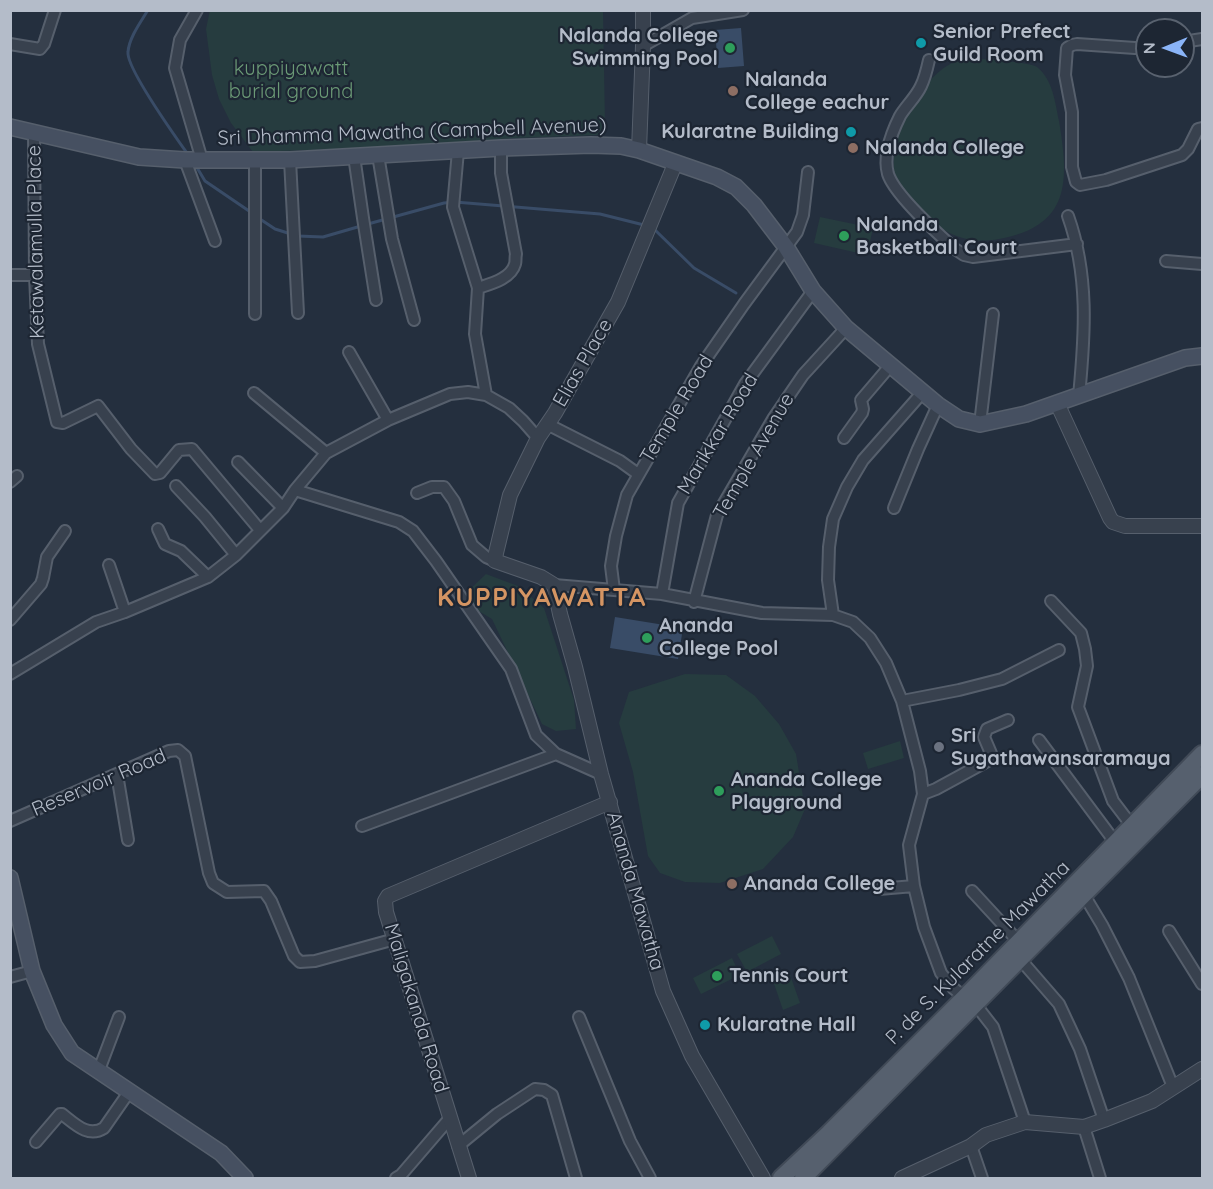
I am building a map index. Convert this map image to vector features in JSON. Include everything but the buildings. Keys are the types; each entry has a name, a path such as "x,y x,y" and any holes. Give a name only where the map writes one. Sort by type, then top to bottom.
{"main road":[{"name":"Sri Dhamma Mawatha (Campbell Avenue)","path":"10,127 139,157 192,160 290,160 591,145 621,146 639,150 717,177 736,187 754,205 786,247 813,291 846,328 938,405 959,418 980,424"},
{"path":"980,424 1026,414 1185,358 1203,356"},
{"name":"P. de S. Kularatne Mawatha","path":"781,1179 969,1001 1020,959 1084,895 1120,849 1132,826 1203,754"},
{"name":"P. de S. Kularatne Mawatha","path":"803,1179 969,1001 1019,942 1203,775"},
{"path":"10,878 32,971 54,1025 72,1053 221,1154 243,1178"}],"street":[{"path":"10,44 40,49 44,45 54,10"},
{"path":"197,10 180,40 175,68 192,160 215,241"},
{"path":"639,150 644,46 643,10"},
{"path":"644,46 692,14 742,10"},
{"path":"1135,48 1077,44 1067,48 1065,75 1072,112 1072,167 1076,182 1080,185 1106,180 1182,155 1188,149 1198,129 1203,128"},
{"path":"929,60 920,88 900,117 886,159 888,174 895,187 955,249 964,255 973,256 1077,244"},
{"name":"Ketawalamulla Place","path":"34,132 38,344 57,422 63,423 98,406 131,449 155,474 160,473 179,450 192,449 260,530"},
{"path":"478,288 503,278 515,266 516,254 501,174 501,148"},
{"path":"458,151 453,202 478,288 475,334 486,395"},
{"path":"378,155 392,239 414,320"},
{"path":"354,156 376,300"},
{"path":"255,160 255,314"},
{"path":"290,160 298,313"},
{"name":"Elias Place","path":"495,561 510,495 538,438 555,413 618,302 675,164"},
{"name":"Temple Road","path":"614,590 611,566 627,495 701,366 797,232 803,215 808,172"},
{"path":"1068,216 1077,244 1084,290 1079,396"},
{"path":"1166,261 1203,264"},
{"path":"10,275 35,275"},
{"name":"Marikkar Road","path":"662,594 678,503 745,384 813,291"},
{"path":"980,424 993,314"},
{"name":"Temple Avenue","path":"694,602 717,515 773,419 802,375 846,328"},
{"path":"349,352 388,420"},
{"path":"844,438 862,413 861,400 890,366"},
{"path":"10,674 96,622 208,577 236,555 283,508 326,453 388,420 450,394 468,392 486,395 509,408 538,438"},
{"path":"254,393 326,453"},
{"path":"833,615 828,580 833,519 847,487 864,460 922,393"},
{"path":"1057,404 1113,522 1125,526 1203,526"},
{"path":"894,508 938,405"},
{"path":"547,424 620,461 639,474"},
{"path":"238,462 283,508"},
{"path":"176,486 236,555"},
{"path":"417,493 432,487 444,487 454,501 472,545 486,557 541,577 554,585 662,594 694,602 762,613 833,615 853,622 870,638 886,663 902,701 920,771 923,794 909,845 914,886 924,927 940,974 979,1009 993,1027 1024,1122"},
{"path":"295,490 399,522 413,531 511,669 536,735 556,754 601,774"},
{"path":"158,529 165,544 181,551 208,577"},
{"path":"10,620 41,584 47,557 64,531"},
{"path":"109,565 125,612"},
{"name":"Ananda Mawatha","path":"554,585 601,774 663,991 692,1056 763,1179"},
{"path":"1052,601 1081,633 1087,666 1078,707 1113,801 1132,826"},
{"path":"902,701 1002,679 1059,650"},
{"path":"923,794 993,758 984,737 987,729 1008,720"},
{"path":"1039,740 1120,849"},
{"name":"Reservoir Road","path":"10,821 169,751 178,750 185,756 213,884 226,892 264,891 271,901 294,956 300,962 315,961 395,939"},
{"path":"362,826 556,754"},
{"path":"117,774 128,840"},
{"name":"Maligakanda Road","path":"469,1179 386,912 385,901 388,897 610,802"},
{"path":"879,889 914,886"},
{"path":"972,891 1019,942"},
{"path":"1084,895 1129,978 1173,1087"},
{"path":"1169,931 1203,984"},
{"path":"1020,959 1059,1004 1080,1049 1104,1120"},
{"path":"10,977 32,971"},
{"path":"99,1070 119,1017"},
{"path":"579,1017 630,1141 650,1179"},
{"path":"902,1179 971,1146 986,1135 1024,1122 1084,1126 1104,1120 1152,1101 1203,1069"},
{"path":"458,1146 497,1114 535,1089 544,1090 552,1095 576,1179"},
{"path":"36,1143 60,1114 85,1130 99,1131 104,1128 129,1092"},
{"path":"396,1179 450,1118"},
{"path":"1084,1126 1100,1179"},
{"path":"971,1146 982,1179"}],"green space":[{"name":"kuppiyawatt burial ground","path":"210,10 603,11 605,124 598,135 514,138 395,147 253,152 231,123 219,99 212,75 206,29"},
{"path":"975,59 1033,65 1042,72 1047,78 1054,99 1064,163 1060,198 1052,212 1040,224 1023,233 985,241 950,233 930,220 899,186 894,161 901,128 908,112 928,82 952,63"},
{"name":"Nalanda Basketball Court","path":"820,217 873,228 867,255 814,243"},
{"path":"486,574 518,586 544,608 574,700 576,729 556,731 542,724 492,619 477,610 465,594"},
{"name":"Ananda College Playground","path":"685,674 726,675 755,696 779,724 796,754 805,809 793,837 763,869 720,883 685,882 660,873 648,856 633,772 619,723 629,692"},
{"path":"900,741 904,758 868,769 863,753"},
{"name":"Tennis Court","path":"772,936 781,954 747,972 737,954"},
{"name":"Tennis Court","path":"732,958 740,975 701,994 693,978"},
{"path":"789,972 800,1003 783,1010 772,978"}],"water":[{"name":"Nalanda College Swimming Pool","path":"741,28 744,66 718,68 715,30"},
{"name":"Ananda College Pool","path":"615,617 683,628 678,659 610,648"}],"waterway":[{"path":"148,10 130,41 128,52 130,60 153,104 189,156"},
{"path":"196,166 205,181 252,213"},
{"path":"368,224 455,202 600,214 644,225"},
{"path":"257,217 275,229 291,234"},
{"path":"298,236 323,237 361,226"},
{"path":"653,228 694,268 736,293"}],"place":[{"name":"Senior Prefect Guild Room","path":"921,43"},
{"name":"Nalanda College Swimming Pool","path":"730,48"},
{"name":"Nalanda College eachur","path":"733,91"},
{"name":"Kularatne Building","path":"851,132"},
{"name":"Nalanda College","path":"853,148"},
{"name":"Nalanda Basketball Court","path":"844,236"},
{"name":"Ananda College Pool","path":"647,638"},
{"name":"Sri Sugathawansaramaya","path":"939,747"},
{"name":"Ananda College Playground","path":"719,791"},
{"name":"Ananda College","path":"732,884"},
{"name":"Tennis Court","path":"717,976"},
{"name":"Kularatne Hall","path":"705,1025"}],"district":[{"name":"KUPPIYAWATTA","path":"542,598"}]}
